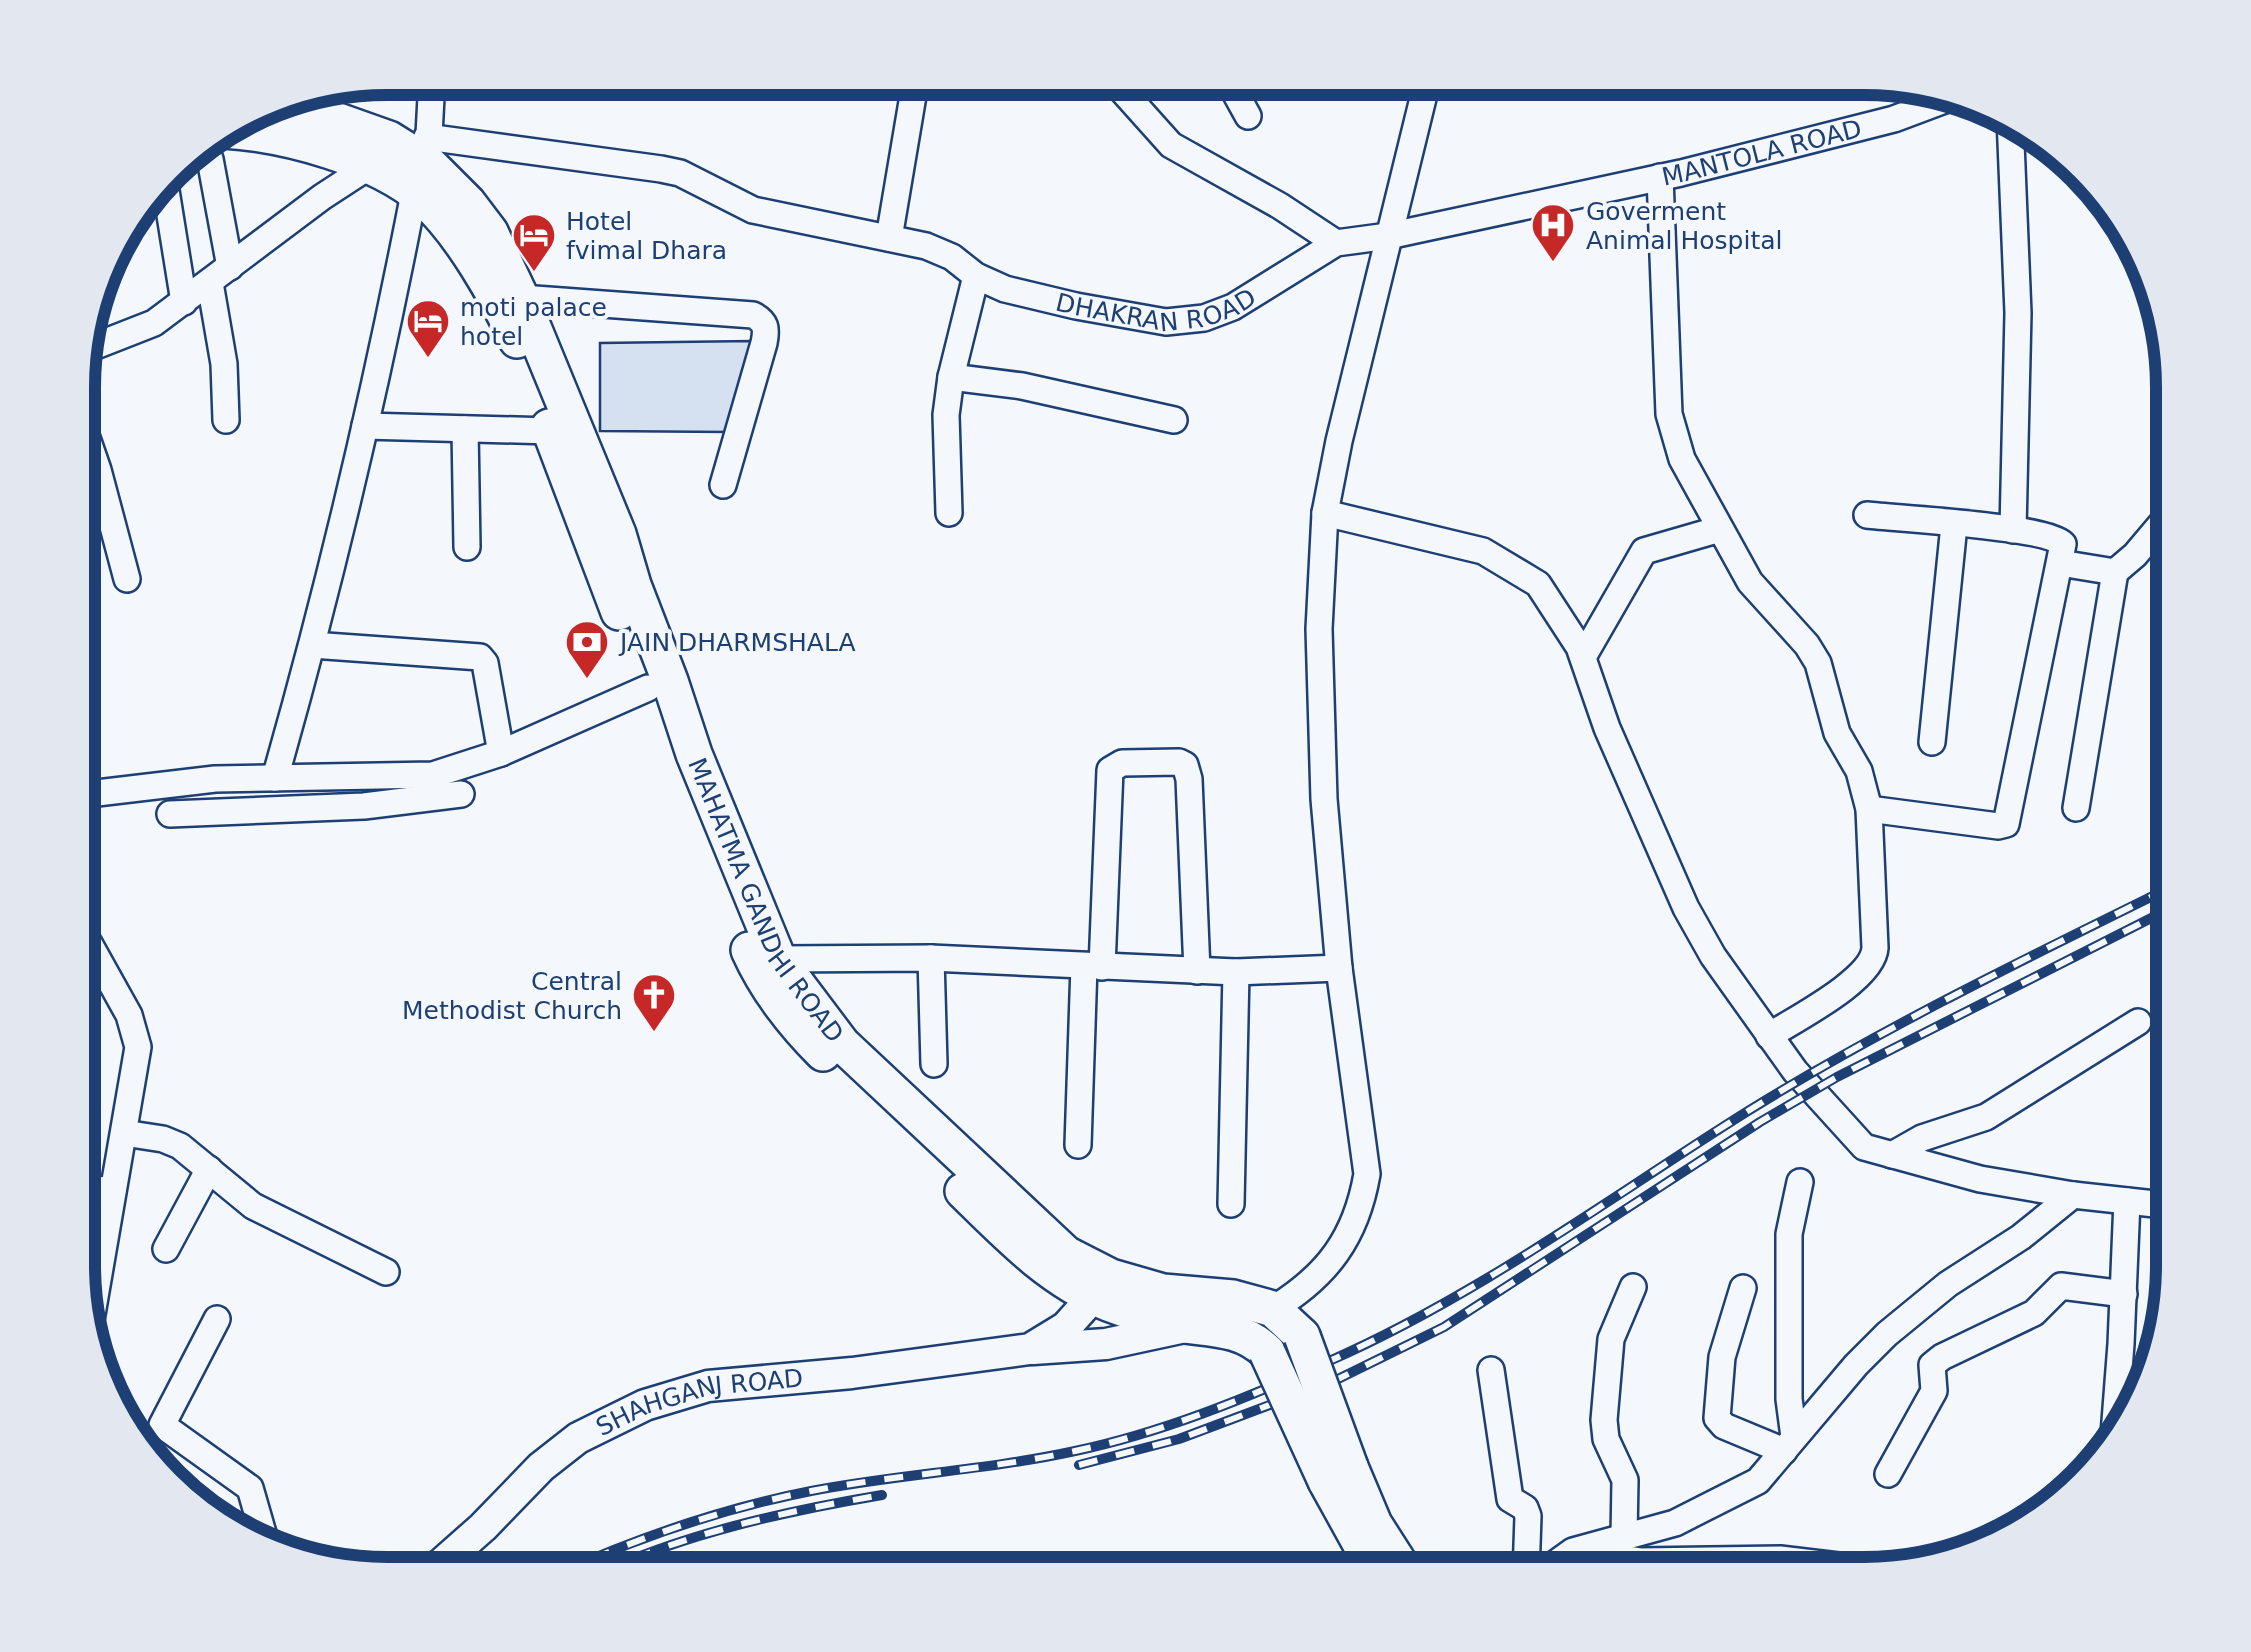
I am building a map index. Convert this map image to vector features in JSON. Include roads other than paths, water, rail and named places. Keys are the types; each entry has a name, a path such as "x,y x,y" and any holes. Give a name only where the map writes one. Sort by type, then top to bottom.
{"highway":[{"name":"MAHATMA GANDHI ROAD","path":"302,108 389,139 468,203 490,232 618,534 694,754 778,959 842,1044 1104,1287 1166,1322 1245,1334 1267,1352 1338,1474 1374,1524 1383,1557"},
{"name":"MAHATMA GANDHI ROAD","path":"232,140 256,132 368,167 423,164"},
{"name":"MAHATMA GANDHI ROAD","path":"423,164 424,199 460,238 516,336 758,972 808,1038 997,1224 1066,1283 1233,1298 1273,1309 1302,1336 1338,1474"}],"main road":[{"path":"1030,1349 1058,1315 1059,1294 1048,1270"},
{"name":"SHAHGANJ ROAD","path":"1030,1349 1066,1326 1104,1287"},
{"name":"SHAHGANJ ROAD","path":"450,1556 541,1467 578,1438 645,1406 708,1386 852,1374 1030,1349 1106,1344 1193,1326"}],"street":[{"path":"275,778 312,645 385,343 423,164 430,95"},
{"path":"889,238 913,95"},
{"path":"1126,95 1171,146 1280,206 1331,247"},
{"path":"1237,96 1248,116"},
{"path":"1273,1309 1319,1277 1344,1242 1364,1194 1367,1174 1339,968 1322,762 1318,630 1325,514 1424,96"},
{"name":"MANTOLA ROAD","path":"1331,247 1660,177 1894,120 1936,104"},
{"path":"2011,134 2018,312 2013,530"},
{"path":"217,150 226,420"},
{"name":"DHAKRAN ROAD","path":"423,164 662,168 754,210 889,238 952,258 976,276 1005,289 1166,322 1219,314 1331,247"},
{"path":"99,345 154,323 322,196 368,167"},
{"path":"1660,177 1669,414 1682,460 1750,582 1818,663 1838,733 1859,771 1869,809 1872,964 1844,988 1769,1036"},
{"path":"167,196 184,302"},
{"path":"949,513 946,414 976,276"},
{"path":"521,298 753,316 762,320 766,326 764,343 723,485"},
{"path":"951,377 1022,386 1174,420"},
{"path":"365,426 551,431"},
{"path":"465,429 467,546"},
{"path":"95,462 128,579"},
{"path":"1325,514 1493,555 1538,584 1575,638 1607,728 1686,908 1713,956 1795,1071 1864,1147 1980,1179 2155,1204"},
{"path":"1867,515 2013,530 2061,540 2060,563 2006,824 1869,809"},
{"path":"1932,742 1954,525"},
{"path":"1583,657 1644,551 1720,529"},
{"path":"2076,808 2115,572 2155,532"},
{"path":"2060,563 2115,572"},
{"path":"312,645 480,657 485,663 500,753"},
{"path":"170,814 433,775 500,753 648,688"},
{"path":"1078,1145 1110,770 1122,763 1185,765 1190,779 1198,970"},
{"path":"95,792 215,779 275,778 333,792 461,794"},
{"path":"96,956 135,1030 138,1059 114,1190 96,1258"},
{"path":"778,959 931,958 1236,972 1339,968"},
{"path":"931,958 934,1064"},
{"path":"1232,1204 1236,972"},
{"path":"1892,1156 1922,1138 1986,1117 2138,1022"},
{"path":"124,1134 174,1143 253,1206 386,1272"},
{"path":"166,1249 209,1168"},
{"path":"1789,1444 1789,1234 1800,1182"},
{"path":"96,1189 114,1190"},
{"path":"1565,1557 1573,1551 1676,1523 1758,1481 1887,1334 1948,1284 2073,1195"},
{"path":"2115,1415 2128,1201"},
{"path":"1888,1474 1934,1391 1932,1364 2034,1313 2061,1286 2124,1294"},
{"path":"1624,1538 1625,1480 1606,1439 1604,1420 1611,1339 1633,1288"},
{"path":"1743,1288 1722,1357 1717,1418 1724,1426 1789,1444"},
{"path":"218,1320 162,1425 250,1488 262,1528"},
{"path":"1491,1370 1510,1499 1525,1508 1528,1516 1527,1557"},
{"path":"1573,1551 1612,1557"}],"railway":[{"path":"599,1556 714,1515 811,1491 1009,1463 1107,1443 1266,1389 1383,1336 1490,1277 1748,1111 1852,1050 2155,895"},
{"path":"1079,1465 1179,1439 1336,1380 1444,1327 1760,1122 1837,1077 2155,916"},
{"path":"640,1556 737,1525 882,1495"}],"place":[{"name":"Goverment Animal Hospital","path":"1553,263"},
{"name":"Hotel fvimal Dhara","path":"534,273"},
{"name":"moti palace hotel","path":"428,359"},
{"name":"JAIN DHARMSHALA","path":"587,680"},
{"name":"Central Methodist Church","path":"654,1033"}]}
